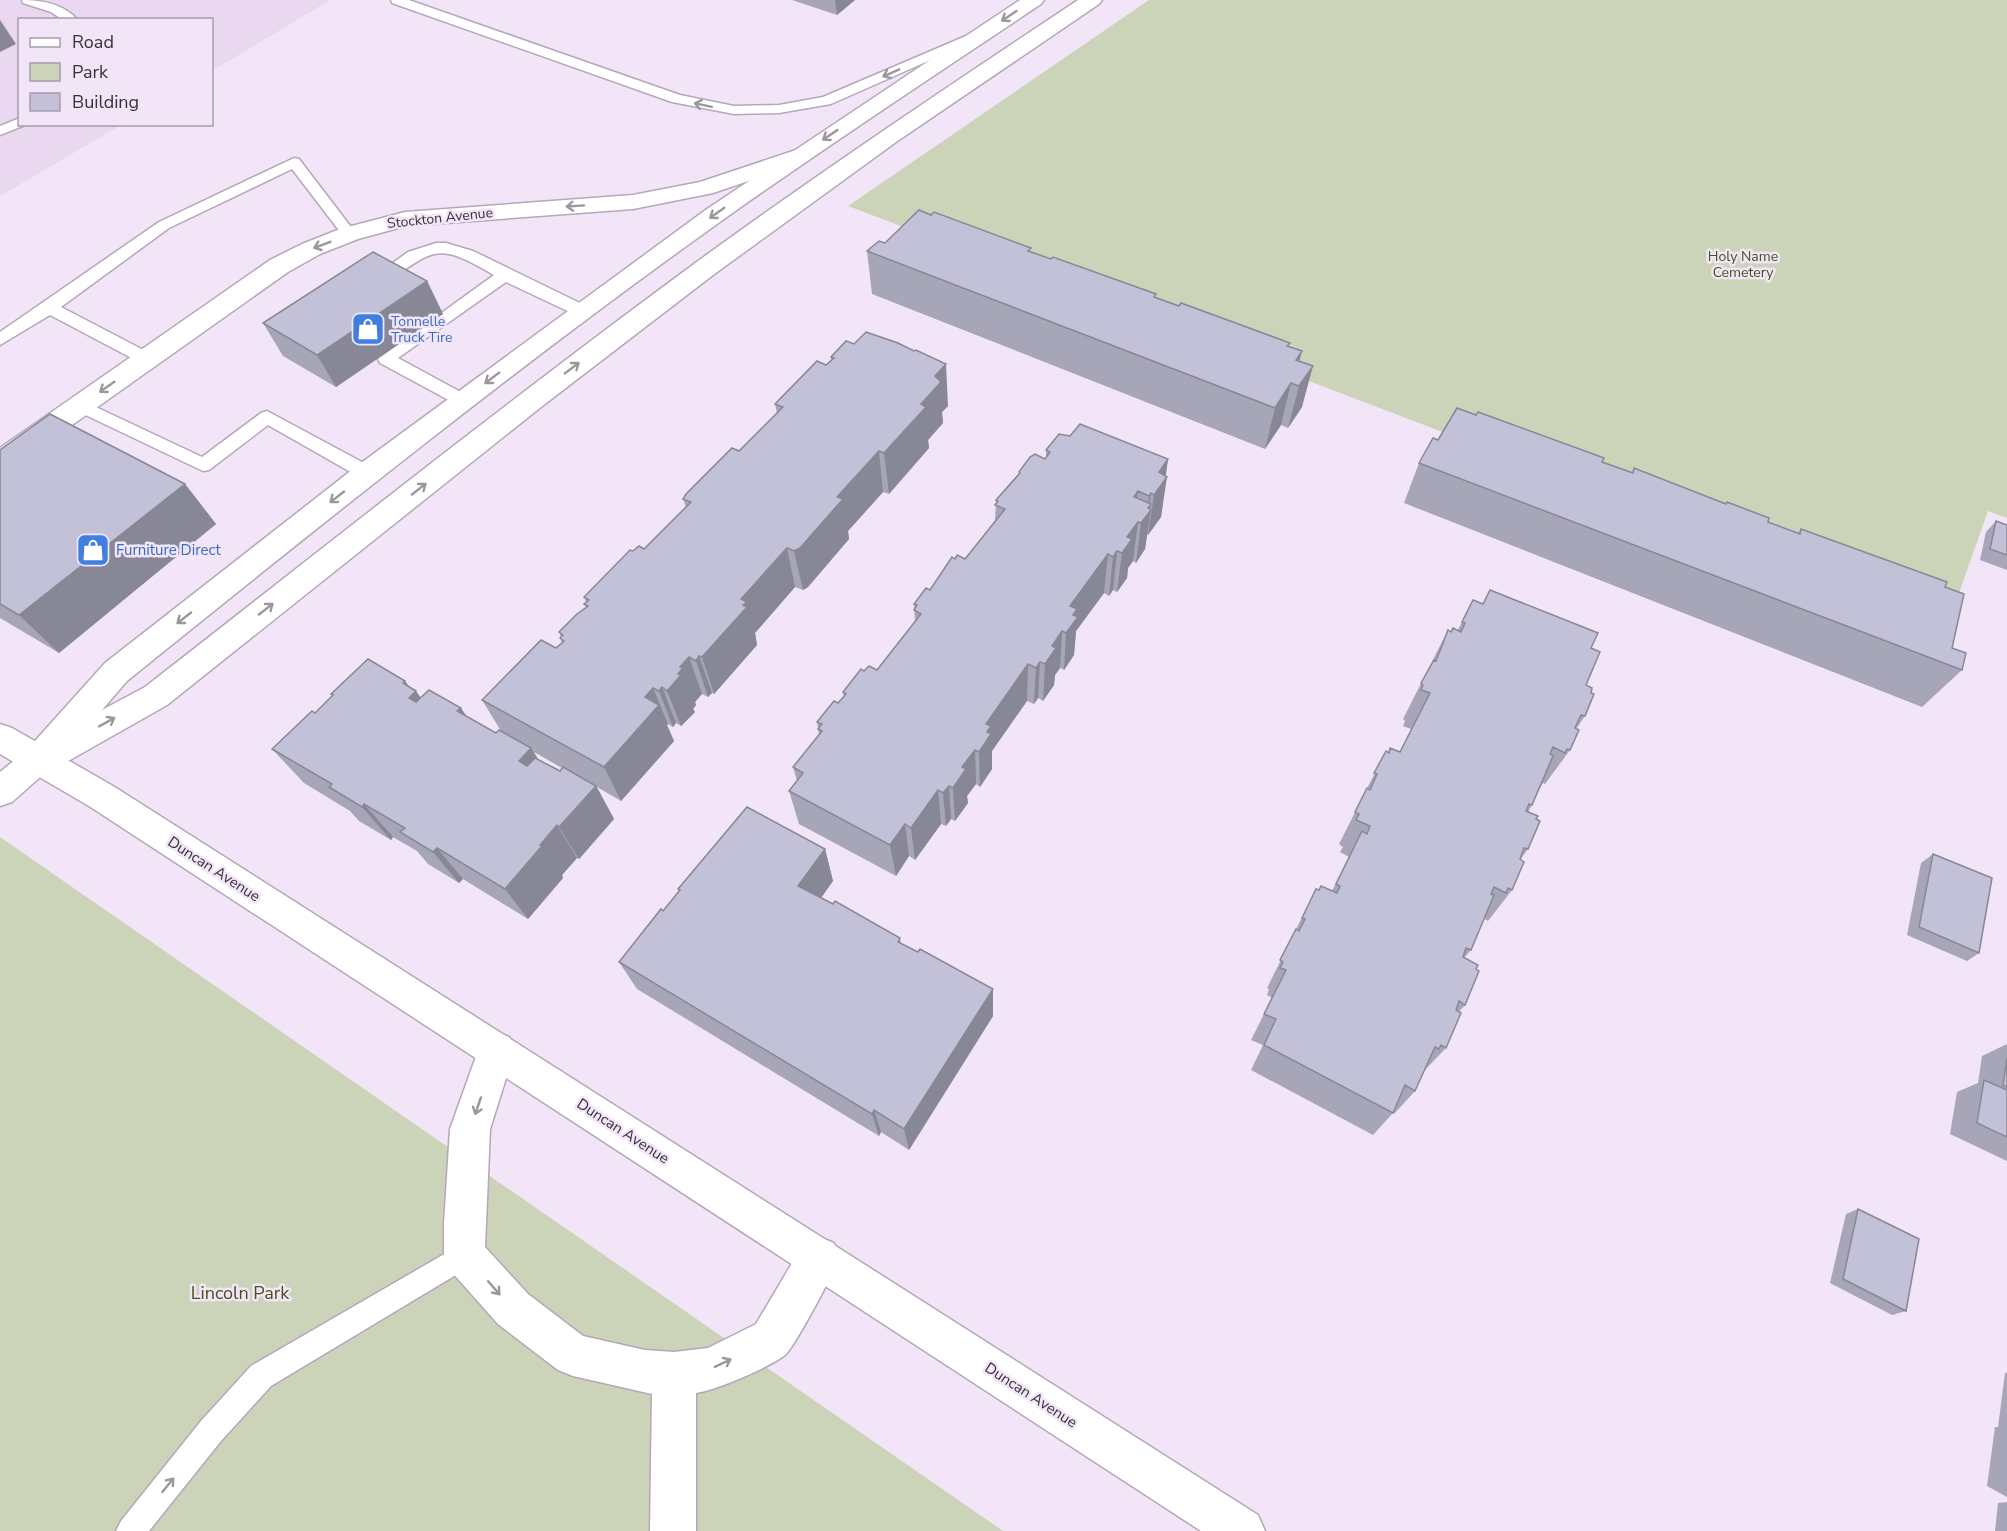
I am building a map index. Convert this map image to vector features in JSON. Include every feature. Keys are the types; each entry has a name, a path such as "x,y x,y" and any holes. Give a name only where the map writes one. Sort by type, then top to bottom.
{"main road":[{"path":"0,792 38,761 116,672 462,400 799,156 1034,0"},
{"path":"38,761 156,696 531,400 704,268 897,131 1092,0"},
{"name":"Stockton Avenue","path":"0,462 279,266 311,249 349,234 387,223 423,217 633,202 676,195 723,183 799,156"},
{"name":"Duncan Avenue","path":"0,738 101,796 1242,1531"},
{"path":"496,1050 470,1129 465,1255 513,1309 573,1355 645,1372 674,1374 711,1369 771,1339 819,1258"},
{"path":"673,1531 674,1374"}],"lane":[{"path":"28,0 56,9 69,18"},
{"path":"397,0 691,103 719,108 765,110 806,106 832,99 984,33"},
{"path":"0,131 18,123"},
{"path":"0,340 49,308 164,225 294,162 349,234"},
{"path":"368,286 425,250 449,248 582,311"},
{"path":"462,400 386,359 505,275"},
{"path":"49,308 147,359"},
{"path":"81,406 203,465 267,417 367,473"},
{"path":"131,1531 211,1431 261,1376 465,1255"}],"shaded area":[{"path":"0,0 330,0 213,70 213,18 18,18 18,126 119,126 0,196"}],"green space":[{"name":"Holy Name Cemetery","path":"1149,0 2007,0 2007,518 1988,511 1948,624 848,206"},
{"name":"Lincoln Park","path":"0,837 1003,1531 0,1531"}],"building":[{"path":"919,210 931,215 934,212 1031,248 1028,251 1051,259 1053,257 1156,294 1154,297 1179,306 1181,303 1290,343 1287,346 1302,351 1296,360 1313,366 1299,386 1291,383 1275,408 867,251 879,241 885,243"},
{"path":"373,252 427,281 317,355 263,323"},
{"path":"866,332 916,350 946,364 935,376 941,382 921,404 926,407 884,453 879,451 837,497 843,499 800,548 794,551 787,548 741,599 747,602 743,605 747,607 702,657 699,656 696,661 689,657 680,667 683,668 678,674 681,675 667,691 662,687 659,691 653,688 645,697 659,705 604,767 482,700 541,640 556,648 564,641 560,638 563,635 559,632 588,606 584,604 589,600 584,597 630,550 633,551 639,546 644,549 691,502 683,499 686,494 732,448 739,451 783,407 775,404 817,361 826,365 846,341 854,344"},
{"path":"1457,408 1476,415 1478,412 1604,458 1602,462 1633,473 1634,468 1726,504 1727,502 1769,518 1768,522 1800,534 1801,529 1947,582 1945,587 1964,594 1952,648 1966,653 1962,670 1419,463 1433,438 1438,440"},
{"path":"50,414 185,484 19,615 0,604 0,450"},
{"path":"1080,424 1168,459 1159,472 1167,477 1154,495 1151,493 1149,496 1138,491 1134,497 1151,504 1148,508 1151,510 1127,537 1132,539 1122,553 1117,551 1113,557 1108,554 1070,606 1077,609 1073,615 1078,617 1066,633 1062,631 1052,646 1056,648 1045,664 1040,662 1036,668 1028,664 986,724 991,726 987,732 991,734 979,752 975,750 962,767 966,769 953,788 949,786 943,793 938,790 911,828 905,824 890,845 789,791 803,773 793,767 822,731 818,729 822,724 817,722 834,701 838,703 846,694 843,692 861,669 864,671 869,666 877,670 921,614 914,610 917,605 914,604 926,588 930,590 952,557 955,559 957,555 965,559 1005,509 995,505 998,501 996,500 1020,473 1030,457 1035,454 1045,459 1050,452 1046,450 1059,434 1070,436"},
{"path":"1996,521 2007,525 2007,555 1990,549"},
{"path":"1490,590 1598,633 1591,648 1600,652 1586,685 1592,688 1591,693 1594,694 1585,716 1581,715 1575,728 1579,730 1570,750 1567,749 1565,753 1553,747 1550,754 1553,756 1532,805 1529,804 1526,811 1538,816 1536,819 1540,821 1528,849 1524,848 1520,859 1524,862 1512,890 1508,888 1506,893 1494,887 1491,894 1494,895 1471,950 1466,948 1463,957 1478,965 1476,969 1479,971 1465,1005 1459,1001 1456,1010 1461,1013 1446,1048 1441,1045 1439,1049 1435,1047 1415,1091 1405,1085 1393,1113 1264,1045 1276,1019 1264,1014 1286,970 1280,968 1283,962 1280,960 1296,929 1299,931 1305,919 1302,918 1316,889 1319,890 1321,886 1337,893 1340,886 1336,884 1362,831 1367,834 1370,826 1356,820 1359,814 1355,812 1367,788 1370,790 1377,774 1374,773 1386,751 1389,753 1390,748 1400,752 1430,693 1421,690 1423,685 1421,683 1434,660 1436,661 1448,630 1451,632 1453,628 1461,632 1465,623 1462,622 1473,600 1483,604"},
{"path":"368,659 405,681 403,683 416,691 409,698 416,702 429,690 461,708 457,711 496,733 499,730 531,748 519,761 527,766 535,758 560,771 563,767 596,786 559,827 557,825 505,889 437,848 433,852 400,832 405,828 364,804 362,807 329,787 332,784 272,749 312,711 315,713 333,695 331,694"},
{"path":"747,807 825,849 798,886 833,904 835,901 900,938 898,942 918,952 920,949 993,989 904,1129 874,1110 872,1114 619,962"},
{"path":"1933,854 1992,878 1979,953 1919,927"},
{"path":"2007,1058 2007,1087 2003,1085"},
{"path":"1984,1080 2007,1090 2007,1137 1977,1123"},
{"path":"1858,1209 1919,1239 1906,1311 1843,1279"}],"place":[{"name":"Tonnelle Truck Tire","path":"368,329"},
{"name":"Furniture Direct","path":"93,550"}]}
